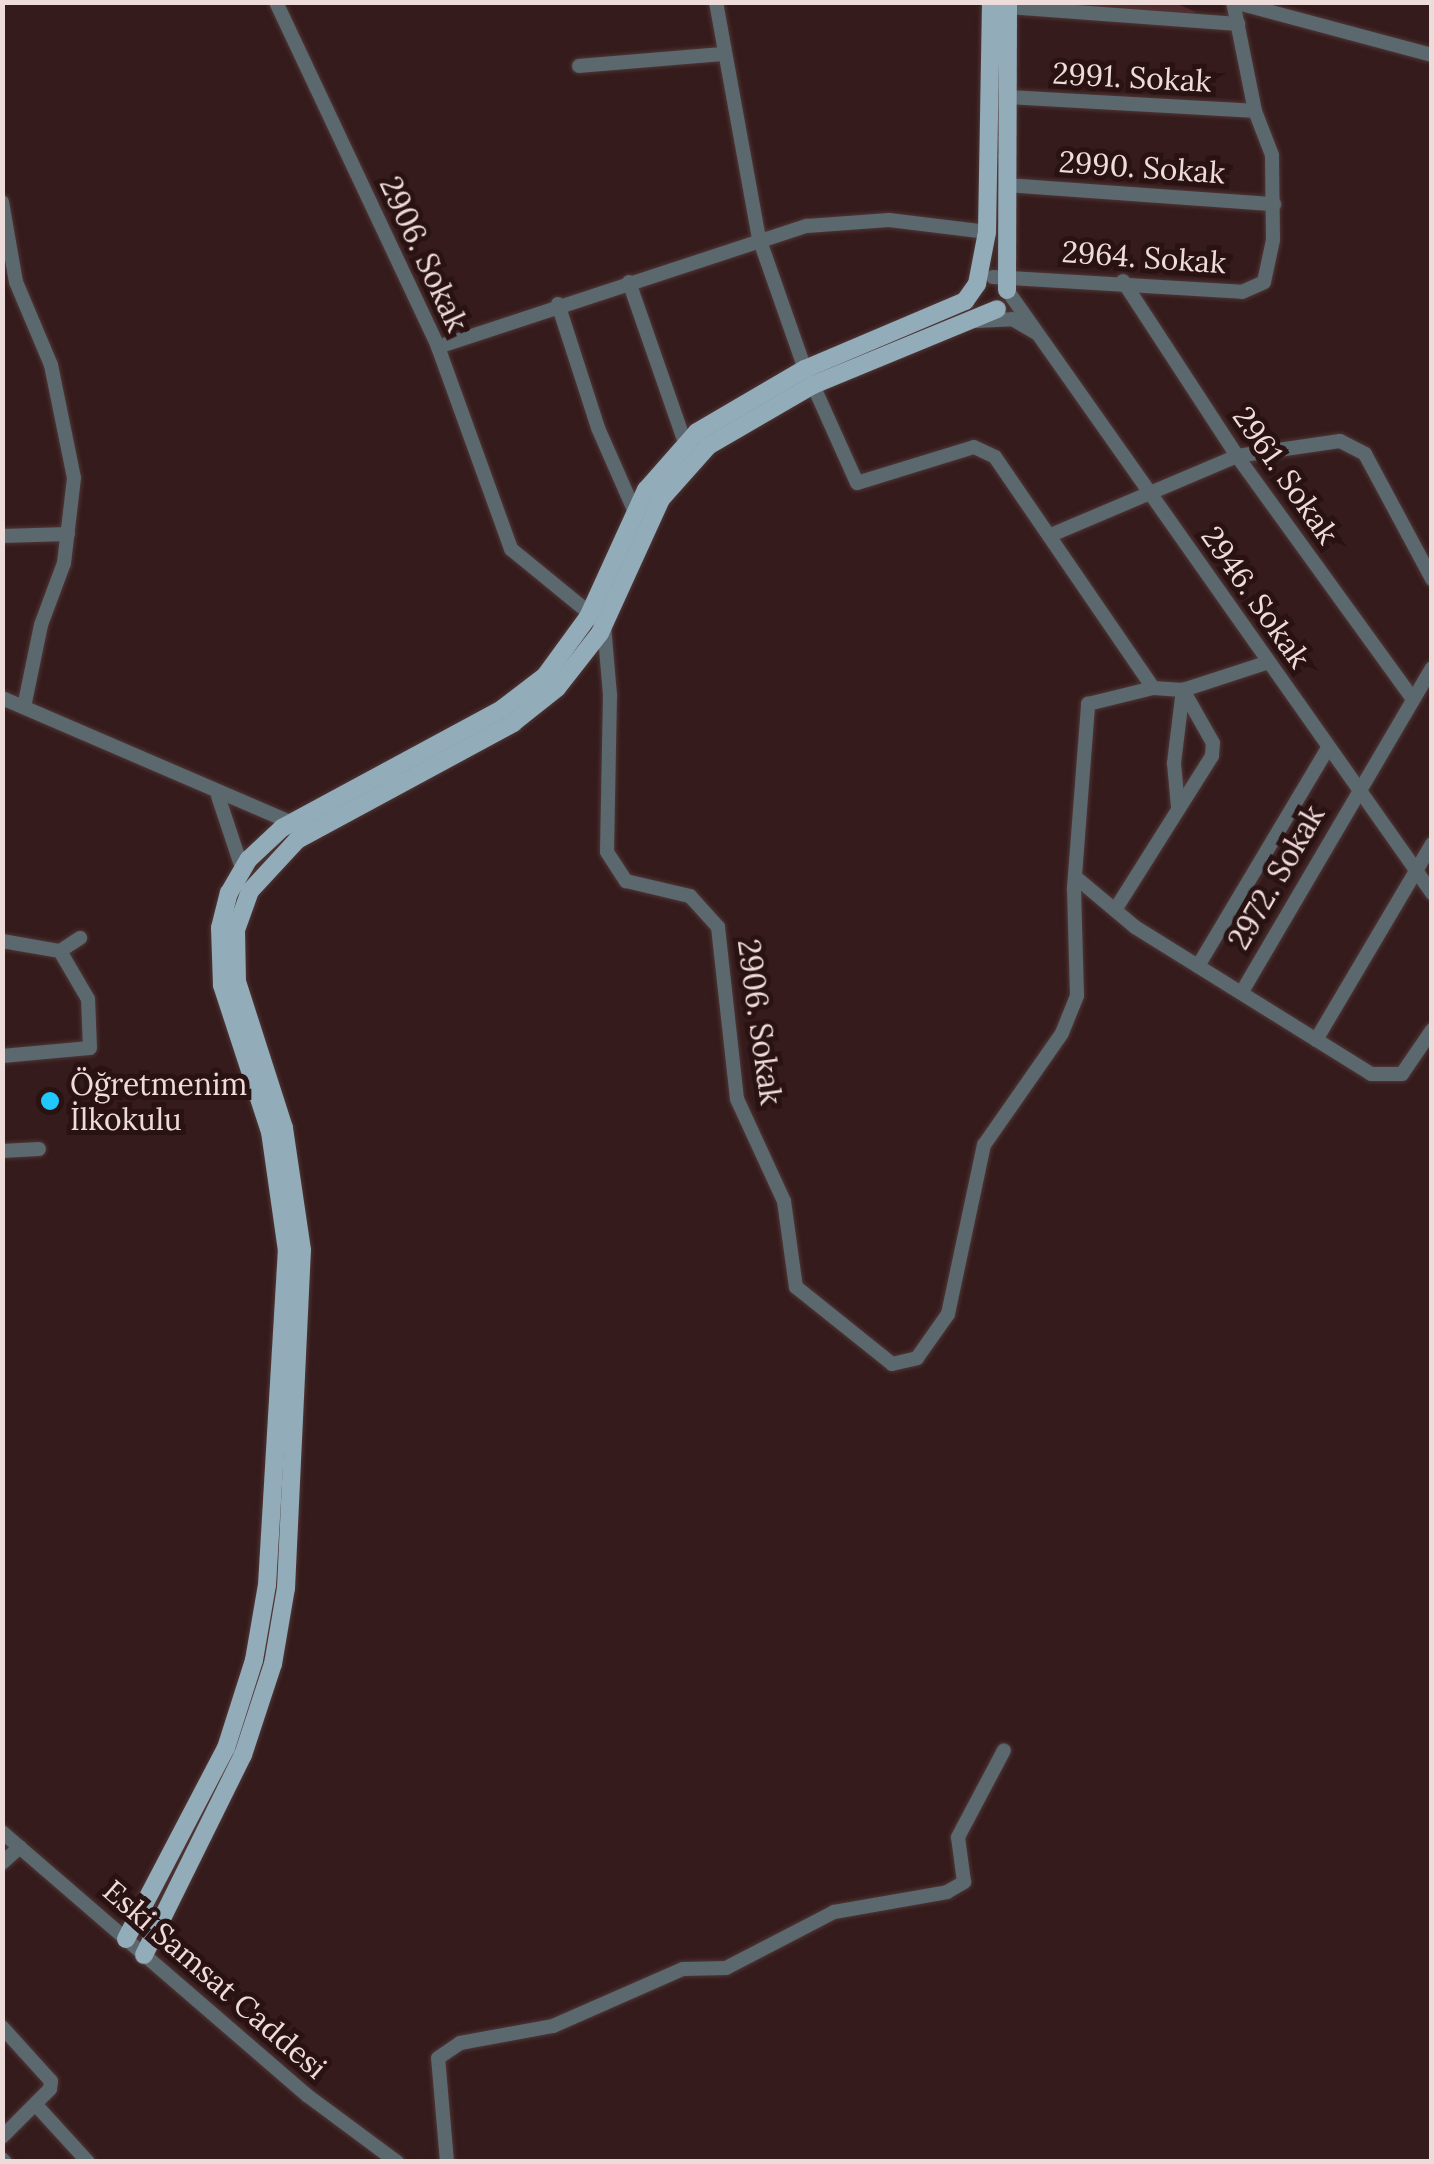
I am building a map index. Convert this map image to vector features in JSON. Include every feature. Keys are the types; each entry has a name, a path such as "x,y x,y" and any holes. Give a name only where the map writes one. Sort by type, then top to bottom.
{"main road":[{"path":"1002,4 1006,185 996,282 978,303 1004,314"},
{"path":"1002,4 987,232 1004,314"},
{"path":"508,716 556,664 592,609 634,510 684,443 809,377 934,318 996,282"},
{"path":"126,1939 226,1748 254,1660 267,1585 287,1268 274,1149 220,966 223,909 242,868 304,826 563,682 604,625 646,526 682,471 721,437 809,377 1004,314"},
{"path":"144,1954 243,1755 280,1626 291,1531 300,1233 284,1128 237,982 235,947 254,882 304,826"}],"street":[{"name":"2906. Sokak","path":"276,2 438,347 510,549 592,609 604,625 610,695 608,858 626,882 690,896 718,927 738,1099 784,1201 796,1287 892,1364 917,1358 948,1314 984,1145 1062,1034 1077,996 1078,880 1088,704 1154,688 1183,690 1269,662"},
{"path":"716,2 720,54 759,238 809,377 853,481 865,484 982,448 1050,535 1154,688"},
{"path":"1234,2 1432,55"},
{"name":"2964. Sokak","path":"996,282 1122,281 1250,290 1268,276 1274,204 1272,156 1255,111 1234,2"},
{"path":"1002,4 1238,24"},
{"path":"578,66 720,54"},
{"name":"2991. Sokak","path":"1006,97 1255,111"},
{"name":"2990. Sokak","path":"1006,185 1274,204"},
{"path":"2,202 18,289 45,344 72,455 68,534 24,707"},
{"path":"438,347 759,238 858,220 987,232"},
{"name":"2961. Sokak","path":"1122,281 1237,456 1411,696"},
{"path":"628,282 684,443"},
{"name":"2946. Sokak","path":"996,282 1152,492 1356,791 1432,892"},
{"path":"558,304 598,428 634,510"},
{"path":"1004,314 1037,333"},
{"path":"1050,535 1237,456 1340,441 1359,446 1432,578"},
{"path":"2,536 68,534"},
{"name":"2972. Sokak","path":"1243,990 1411,696 1432,668"},
{"path":"1115,910 1214,747 1183,690"},
{"path":"1178,807 1174,763 1183,690"},
{"path":"2,698 218,796 304,826"},
{"path":"1198,966 1328,748"},
{"path":"218,796 242,868"},
{"path":"1316,1040 1432,844"},
{"path":"1078,880 1198,966 1243,990 1370,1074 1393,1078 1409,1066 1432,1030"},
{"path":"2,941 60,951 80,938"},
{"path":"2,1056 90,1048 88,999 60,951"},
{"path":"2,1151 39,1149"},
{"path":"447,2162 447,2122 436,2074 438,2058 460,2042 553,2026 683,1969 726,1968 834,1912 948,1892 964,1882 958,1838 1004,1750"},
{"name":"Eski Samsat Caddesi","path":"2,1832 308,2096 397,2162"},
{"path":"2,1863 20,1847"},
{"path":"2,2028 51,2081 36,2105 2,2138"},
{"path":"36,2105 88,2162"}],"shaded area":[{"path":"1040,3 1175,3 1196,12 1195,16"}],"place":[{"name":"Öğretmenim İlkokulu","path":"50,1101"}]}
